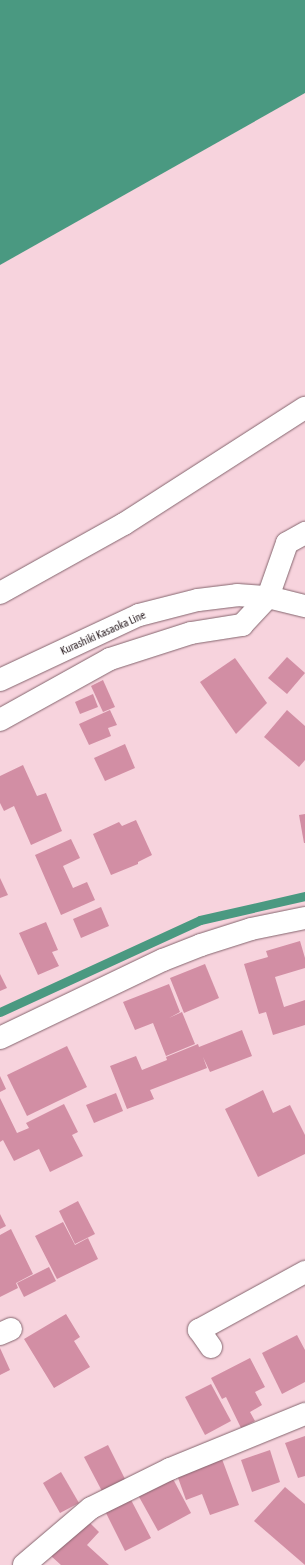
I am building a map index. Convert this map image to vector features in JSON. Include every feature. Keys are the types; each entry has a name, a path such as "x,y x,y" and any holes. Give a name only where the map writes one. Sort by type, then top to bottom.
{"street":[{"path":"0,593 124,524 305,408"},
{"path":"0,720 110,659 191,633 242,625 268,597 286,543 305,533"},
{"name":"Kurashiki Kasaoka Line","path":"0,680 139,615 198,600 237,595 268,597 305,606"},
{"path":"0,1038 163,960 201,945 251,929 305,918"},
{"path":"211,1347 199,1330 305,1272"},
{"path":"24,1565 91,1508 170,1469 305,1414"}],"shaded area":[{"path":"0,0 305,0 305,93 0,265"}],"building":[{"path":"287,657 305,673 287,694 268,678"},
{"path":"235,658 267,703 236,734 200,682"},
{"path":"103,680 115,707 103,712 91,686"},
{"path":"93,694 98,707 80,714 75,702"},
{"path":"110,710 117,725 108,728 111,736 89,745 79,724"},
{"path":"287,710 305,726 305,760 299,767 264,737"},
{"path":"125,744 135,768 105,781 94,758"},
{"path":"23,765 37,796 46,793 62,831 31,845 14,806 4,811 0,803 0,776"},
{"path":"305,814 305,843 304,843 299,815"},
{"path":"136,820 152,855 138,862 138,864 111,875 93,834 119,822 122,826"},
{"path":"71,839 80,858 63,866 73,888 87,882 95,900 61,915 35,855"},
{"path":"0,878 8,895 0,898"},
{"path":"101,907 109,926 81,938 73,919"},
{"path":"46,922 58,950 52,952 59,966 38,975 19,933"},
{"path":"300,941 305,958 305,968 275,977 284,1007 305,1000 305,1025 273,1035 266,1012 259,1014 244,964 268,957 266,951"},
{"path":"205,964 219,998 184,1013 170,978"},
{"path":"0,974 7,988 0,991"},
{"path":"169,984 180,1012 169,1018 182,1012 195,1044 166,1056 153,1023 135,1030 123,1002"},
{"path":"242,1030 252,1056 210,1072 203,1057 207,1068 150,1090 154,1099 127,1109 110,1066 136,1056 142,1070 167,1060 166,1057 198,1044 199,1047"},
{"path":"67,1046 87,1087 27,1116 7,1075"},
{"path":"0,1076 6,1089 0,1092"},
{"path":"263,1090 273,1113 290,1105 305,1135 305,1154 258,1177 225,1109"},
{"path":"116,1093 123,1111 94,1123 86,1105"},
{"path":"0,1098 17,1133 29,1128 26,1123 64,1104 78,1132 72,1135 83,1156 50,1172 39,1149 14,1161 3,1140 0,1142"},
{"path":"78,1201 95,1234 75,1244 59,1211"},
{"path":"0,1214 6,1226 0,1229"},
{"path":"63,1222 75,1245 88,1238 98,1259 57,1279 35,1236"},
{"path":"11,1229 33,1274 16,1283 18,1288 0,1297 0,1235"},
{"path":"49,1267 56,1281 24,1297 17,1283"},
{"path":"66,1314 80,1337 74,1341 90,1367 54,1388 24,1339"},
{"path":"297,1335 305,1350 305,1382 282,1394 262,1353"},
{"path":"0,1348 10,1370 0,1375"},
{"path":"250,1358 265,1387 255,1392 262,1405 250,1412 255,1421 241,1428 226,1397 222,1399 211,1378"},
{"path":"211,1384 231,1421 205,1435 185,1397"},
{"path":"305,1436 305,1476 298,1478 285,1443"},
{"path":"108,1445 126,1481 103,1493 84,1457"},
{"path":"270,1450 280,1482 252,1492 241,1460"},
{"path":"222,1459 239,1505 210,1515 202,1494 186,1500 177,1475"},
{"path":"61,1472 79,1503 60,1513 43,1483"},
{"path":"172,1477 191,1513 158,1531 138,1495"},
{"path":"285,1487 305,1504 305,1565 254,1521"},
{"path":"130,1498 151,1538 125,1551 105,1511"},
{"path":"85,1518 99,1532 87,1545 109,1565 61,1565 51,1556"}],"waterway":[{"path":"0,1012 200,920 305,896"}]}
